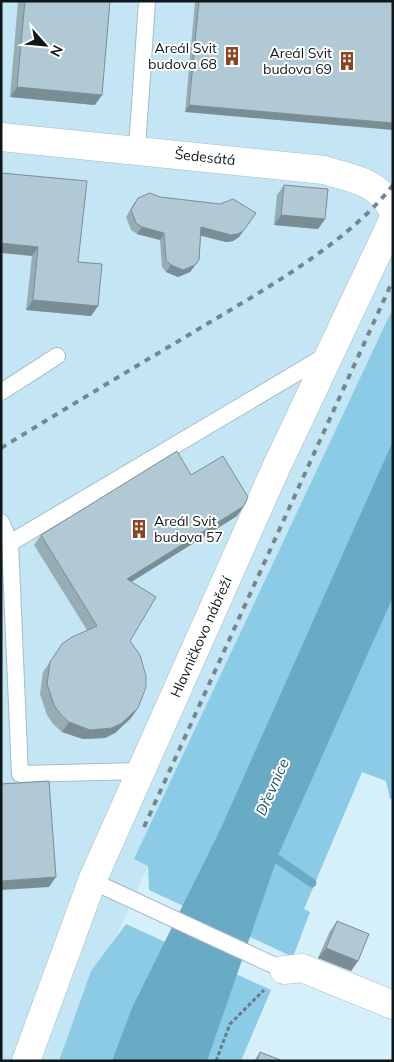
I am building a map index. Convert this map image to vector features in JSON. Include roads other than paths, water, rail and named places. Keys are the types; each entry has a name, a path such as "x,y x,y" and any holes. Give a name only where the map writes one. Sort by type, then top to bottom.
{"street":[{"name":"Šedesátá","path":"1,137 137,149 324,170 368,183 385,195 393,211"},
{"name":"Hlavničkovo nábřeží","path":"26,1061 92,881 275,470 393,220"},
{"path":"284,970 302,968 393,1005"}],"lane":[{"path":"137,149 147,1"},
{"path":"10,543 331,352"},
{"path":"1,392 58,356"},
{"path":"1,522 10,543 20,774 141,771"},
{"path":"92,881 284,970"}],"water":[{"name":"Dřevnice","path":"393,441 393,597 279,853 207,1061 112,1061 132,1008 221,828"}],"waterway":[{"path":"267,852 312,883"}],"railway":[{"path":"1,448 304,264 353,226 393,185"},
{"path":"144,827 393,280"}],"place":[{"name":"Areál Svit budova 68","path":"232,56"},
{"name":"Areál Svit budova 69","path":"347,61"},
{"name":"Areál Svit budova 57","path":"139,529"}]}
